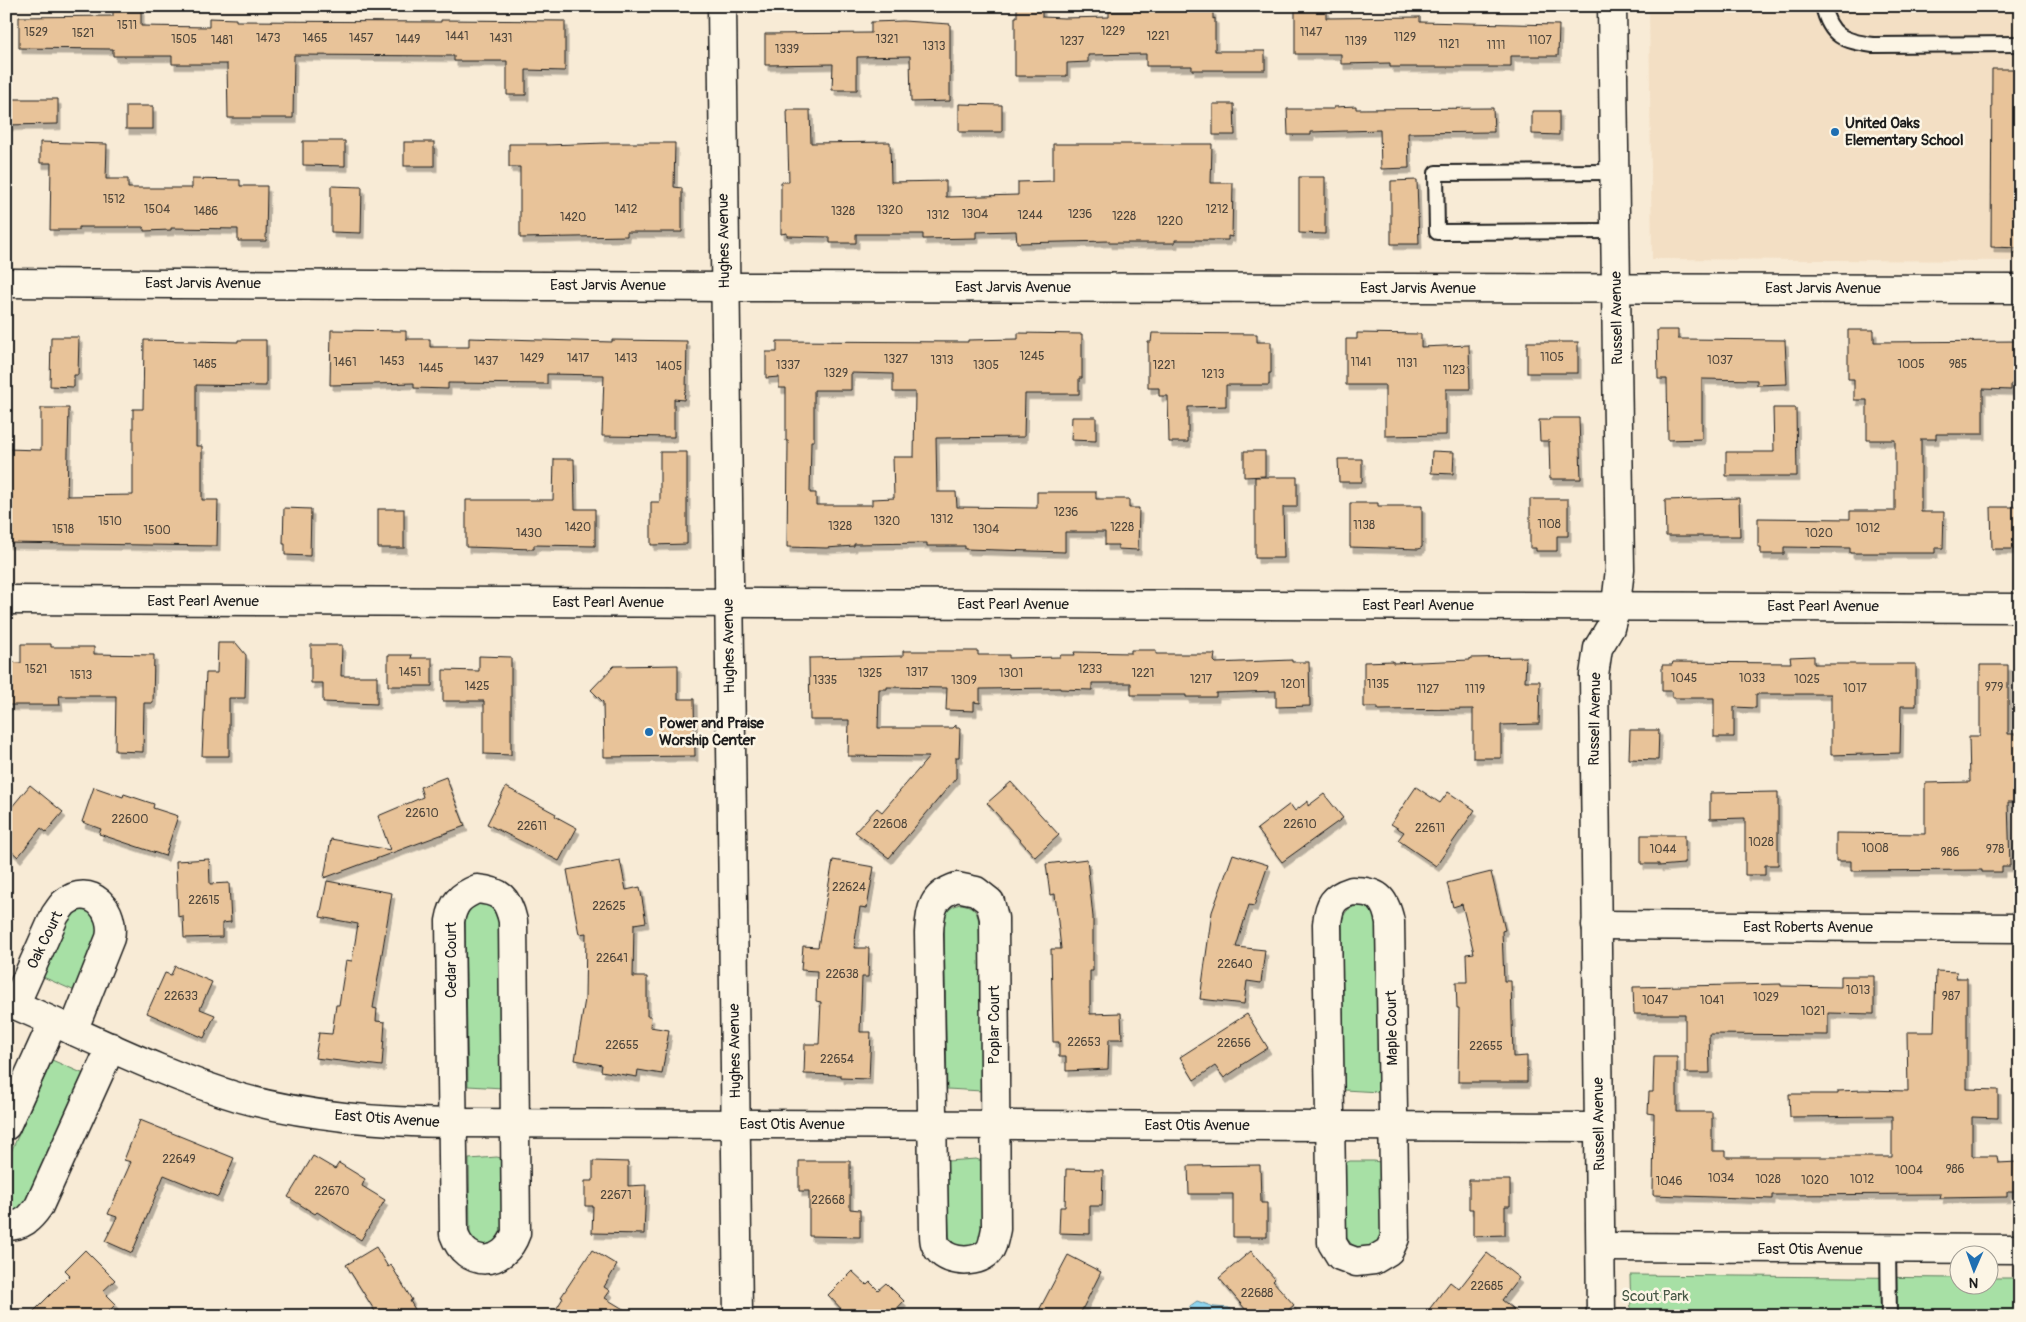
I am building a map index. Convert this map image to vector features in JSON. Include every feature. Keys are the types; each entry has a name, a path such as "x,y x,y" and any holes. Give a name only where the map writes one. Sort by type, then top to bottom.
{"street":[{"name":"Hughes Avenue","path":"722,6 738,1316"},
{"name":"Russell Avenue","path":"1601,1316 1594,676 1598,648 1610,628 1616,605 1620,569 1612,6"},
{"name":"East Jarvis Avenue","path":"6,283 724,287 2020,289"},
{"name":"East Pearl Avenue","path":"6,600 2020,608"},
{"name":"Poplar Court","path":"957,887 976,891 990,902 994,918 996,1229 993,1244 986,1254 974,1259 958,1260 943,1255 935,1244 932,1124 930,917 934,902 944,891 957,887"},
{"name":"Cedar Court","path":"477,889 490,890 500,894 507,902 513,921 516,1233 512,1244 496,1258 485,1260 474,1258 458,1244 454,1234 452,1123 450,921 452,910 464,894 477,889"},
{"name":"Maple Court","path":"1367,891 1381,898 1387,908 1390,922 1394,1126 1395,1238 1389,1251 1374,1260 1356,1262 1340,1256 1332,1243 1330,1125 1328,913 1334,900 1342,894 1367,891"},
{"name":"Oak Court","path":"6,1126 110,938 112,928 110,917 104,906 95,898 85,896 74,897 64,903 55,915 11,1003"},
{"name":"East Roberts Avenue","path":"1596,925 2020,928"},
{"name":"East Otis Avenue","path":"11,1003 199,1084 261,1102 332,1116 402,1122 1599,1127"},
{"path":"6,1226 18,1225 30,1219 39,1206 111,1047"},
{"name":"East Otis Avenue","path":"1601,1247 2020,1249"}],"lane":[{"path":"1823,6 1829,24 1838,36 1853,43 1873,45 2020,44"},
{"path":"1615,172 1436,172 1437,232 1615,231"},
{"path":"1888,1249 1889,1316"}],"shaded area":[{"name":"United Oaks Elementary School","path":"1649,6 2020,6 2020,261 1652,259"}],"green space":[{"path":"481,902 487,902 499,912 503,1088 468,1086 465,919 470,908"},
{"path":"960,904 973,909 977,914 979,922 982,1091 947,1089 944,921 949,910"},
{"path":"1357,906 1363,906 1373,912 1377,923 1379,1092 1344,1090 1342,922 1346,911"},
{"path":"79,909 91,910 101,923 75,991 43,977 69,918"},
{"path":"52,1060 84,1074 27,1203 18,1210 6,1211 6,1163"},
{"path":"497,1157 504,1159 503,1238 487,1246 477,1243 470,1234 469,1159"},
{"path":"976,1159 982,1161 983,1233 978,1244 961,1247 957,1246 949,1236 947,1161"},
{"path":"1350,1161 1380,1162 1381,1234 1375,1245 1363,1250 1353,1246 1346,1237 1345,1163"},
{"name":"Scout Park","path":"1630,1275 1948,1278 1948,1294 1998,1294 1998,1278 2020,1278 2020,1316 1631,1316"}],"water":[{"path":"1197,1301 1214,1307 1229,1308 1235,1316 1188,1316 1190,1306"}],"building":[{"path":"1017,7 1042,7 1042,17 1064,18 1109,17 1109,11 1213,10 1213,19 1215,18 1215,51 1265,51 1265,70 1192,70 1192,66 1146,66 1146,54 1088,55 1088,62 1067,63 1067,76 1015,76 1015,17 1017,17"},
{"path":"113,8 141,8 141,26 209,27 209,18 236,19 236,21 565,21 565,71 526,70 526,95 507,95 507,61 454,61 454,56 294,55 293,118 228,118 227,64 172,64 172,56 113,56 113,49 19,48 19,17 113,16"},
{"path":"1326,9 1326,18 1420,17 1420,22 1559,25 1558,56 1511,56 1511,67 1390,67 1390,63 1341,64 1341,54 1295,54 1295,10"},
{"path":"903,21 950,24 950,101 911,102 910,56 857,57 857,90 832,90 833,64 765,65 765,34 871,33 871,22"},
{"path":"1992,69 2020,69 2020,248 1991,247"},
{"path":"6,99 58,99 58,124 6,125"},
{"path":"959,104 1002,105 1002,132 959,132"},
{"path":"1213,104 1234,104 1235,135 1213,135"},
{"path":"126,106 153,106 153,129 126,129"},
{"path":"1356,106 1356,109 1493,108 1494,132 1408,133 1409,168 1381,169 1380,130 1311,132 1311,135 1288,135 1287,109 1334,109 1334,107"},
{"path":"787,110 810,110 811,143 890,142 891,182 946,181 946,197 1018,195 1018,182 1053,181 1053,144 1212,144 1211,183 1233,183 1232,237 1228,236 1228,240 1175,240 1175,243 1109,243 1109,241 1017,243 1016,231 976,232 976,238 923,239 923,234 856,234 856,243 830,243 830,237 787,236 787,233 781,234 781,182 789,182"},
{"path":"1532,111 1559,111 1559,135 1532,134"},
{"path":"303,141 345,141 345,166 303,165"},
{"path":"40,142 107,144 106,179 128,179 128,188 192,188 192,179 240,180 240,186 267,186 266,241 238,241 238,229 171,228 171,230 144,231 144,227 79,227 79,230 50,230 51,163 40,163"},
{"path":"404,142 434,142 434,166 404,166"},
{"path":"675,143 674,187 682,188 682,232 627,232 627,236 520,238 520,167 509,167 509,144"},
{"path":"1299,177 1325,177 1325,234 1299,233"},
{"path":"1417,180 1419,244 1391,244 1391,181"},
{"path":"331,186 362,187 361,233 331,232"},
{"path":"331,330 406,331 406,339 430,339 430,347 469,347 469,338 612,342 612,340 687,341 686,391 684,400 674,399 674,437 602,436 604,375 547,374 547,384 448,383 448,389 414,388 414,383 330,385"},
{"path":"1657,330 1678,330 1678,339 1785,340 1787,384 1757,385 1757,380 1702,379 1702,439 1668,440 1667,379 1658,379"},
{"path":"1848,330 1874,330 1874,342 2020,341 2020,384 2011,384 2011,390 1983,389 1983,434 1936,434 1936,439 1921,439 1921,512 1944,512 1943,548 1935,548 1935,553 1850,553 1850,548 1784,547 1784,554 1761,554 1761,547 1758,547 1758,518 1850,519 1850,511 1895,511 1895,440 1867,440 1867,400 1854,400 1854,379 1848,379"},
{"path":"1018,333 1082,334 1082,378 1079,378 1079,394 1025,394 1024,437 936,438 937,492 956,492 957,507 1037,508 1037,492 1096,492 1096,499 1129,499 1129,508 1139,508 1138,550 1118,549 1118,545 1105,545 1105,532 1065,532 1065,552 965,549 965,546 927,546 927,543 854,544 854,546 826,548 787,547 788,441 786,441 786,388 779,388 779,377 766,378 766,352 777,352 777,341 968,342 968,340 1018,339","holes":["851,373 893,374 893,392 915,392 914,457 893,457 894,498 872,499 872,505 816,505 816,493 810,493 811,441 814,441 814,390 851,390"]},
{"path":"1152,333 1257,334 1257,342 1271,342 1269,385 1226,385 1226,406 1188,407 1188,442 1169,442 1168,396 1159,396 1159,388 1148,388 1148,342 1151,342"},
{"path":"1357,333 1421,334 1421,347 1469,345 1470,389 1446,389 1446,435 1385,436 1385,385 1346,385 1346,339 1357,339"},
{"path":"51,337 79,337 78,375 74,375 74,387 50,386"},
{"path":"144,340 238,342 238,340 266,340 266,386 196,385 196,446 202,446 202,500 218,500 217,546 6,543 6,449 41,450 41,408 69,408 67,496 133,495 133,409 143,409"},
{"path":"1527,342 1578,342 1578,373 1527,373"},
{"path":"1773,408 1796,408 1797,476 1726,476 1726,452 1774,452"},
{"path":"1072,417 1096,417 1096,441 1071,440"},
{"path":"1549,418 1579,418 1581,479 1550,479 1549,441 1540,441 1539,420 1549,420"},
{"path":"1244,451 1265,451 1265,476 1244,477"},
{"path":"1432,451 1454,452 1453,474 1431,473"},
{"path":"660,452 687,452 687,544 651,545 651,502 660,502"},
{"path":"554,459 574,459 575,509 595,509 595,546 534,545 534,549 466,547 466,500 553,500"},
{"path":"1338,459 1362,459 1362,482 1339,482"},
{"path":"1255,477 1297,477 1297,507 1283,507 1284,558 1255,558"},
{"path":"1739,498 1740,536 1666,536 1665,500"},
{"path":"1530,499 1568,499 1568,536 1557,536 1557,551 1536,551 1536,548 1530,548"},
{"path":"1350,503 1378,503 1378,506 1422,506 1422,547 1419,549 1350,547"},
{"path":"1991,507 2020,507 2020,549 1992,549"},
{"path":"284,508 311,509 310,556 285,555 285,544 283,544"},
{"path":"378,509 404,509 404,548 378,548"},
{"path":"218,643 236,643 246,655 245,698 229,698 229,756 202,756 206,673 217,673"},
{"path":"21,644 51,644 51,647 94,647 94,654 154,655 153,703 144,703 143,752 115,751 116,696 59,696 60,705 6,705 6,662 21,663"},
{"path":"311,645 342,645 341,676 377,676 377,704 323,702 323,683 311,683"},
{"path":"1131,650 1156,650 1156,654 1215,654 1214,661 1216,663 1292,660 1292,662 1309,662 1310,706 1276,707 1276,691 1216,693 1216,697 1131,695 1131,683 1092,683 1092,690 1060,688 980,689 980,703 974,702 974,711 946,710 947,688 887,687 887,689 879,689 878,728 953,728 956,725 956,728 960,728 959,757 956,757 956,778 889,858 855,832 877,808 882,812 929,757 848,756 849,720 810,720 809,658 903,656 903,651 978,651 978,655 1009,655 1009,658 1060,657 1060,655 1075,655 1074,652 1131,653"},
{"path":"388,655 412,655 411,658 432,658 432,686 388,686"},
{"path":"479,656 511,657 511,755 484,754 484,701 443,701 443,670 479,671"},
{"path":"1814,656 1814,664 1916,664 1916,706 1901,706 1900,753 1831,755 1831,694 1756,694 1756,708 1734,707 1734,737 1714,737 1714,698 1672,698 1672,691 1662,691 1662,665 1672,665 1673,662 1791,663 1790,657"},
{"path":"1526,657 1525,681 1540,681 1539,724 1501,725 1501,758 1473,758 1473,709 1378,710 1378,707 1364,707 1364,662 1393,661 1393,663 1470,660 1470,658"},
{"name":"Power and Praise Worship Center","path":"678,665 678,699 694,699 695,756 604,757 603,702 591,690 614,666"},
{"path":"1980,665 2008,665 2008,734 2020,734 2020,802 2008,802 2010,866 2002,866 2002,872 1982,872 1982,870 1851,871 1851,861 1836,861 1836,833 1925,834 1925,783 1970,782 1969,736 1980,736"},
{"path":"1630,730 1659,730 1658,760 1629,759"},
{"path":"446,777 465,826 324,878 331,839 390,850 378,816 423,797 420,787"},
{"path":"1011,782 1059,835 1035,857 987,803"},
{"path":"30,785 63,812 46,832 41,828 18,857 6,846 6,814"},
{"path":"94,787 123,797 124,794 154,804 153,808 178,816 165,856 99,834 101,829 82,822"},
{"path":"506,787 556,814 555,816 577,828 559,861 487,824"},
{"path":"1416,787 1440,803 1448,792 1475,810 1436,866 1398,840 1404,832 1391,824"},
{"path":"1778,792 1778,865 1765,865 1765,875 1745,875 1745,818 1710,819 1710,793"},
{"path":"1324,794 1343,818 1282,862 1257,829 1290,804 1295,811 1308,801 1308,806"},
{"path":"1641,835 1685,835 1685,862 1683,864 1659,866 1659,864 1641,864"},
{"path":"1233,854 1268,865 1254,906 1249,905 1236,947 1265,950 1261,983 1247,981 1244,1004 1200,999 1212,912"},
{"path":"209,859 210,884 229,883 231,922 222,923 222,937 184,938 183,916 178,917 176,861"},
{"path":"1087,859 1093,917 1093,971 1090,971 1090,1014 1121,1013 1122,1039 1109,1039 1108,1069 1066,1071 1066,1057 1059,1057 1059,1042 1053,1042 1051,949 1061,949 1055,894 1050,895 1046,864"},
{"path":"620,860 626,890 640,887 646,922 634,924 633,977 647,977 647,1016 651,1016 650,1027 669,1030 662,1074 638,1070 637,1077 601,1071 602,1065 575,1060 585,999 586,933 579,934 567,870"},
{"path":"833,860 874,867 867,908 860,907 854,948 869,948 868,977 862,977 860,1032 871,1032 869,1079 841,1078 841,1075 804,1074 805,1044 819,1044 821,1002 816,1001 817,971 801,970 803,946 818,947"},
{"path":"1491,872 1505,930 1502,931 1504,981 1511,981 1513,1057 1527,1056 1527,1082 1458,1082 1459,1008 1457,1008 1456,982 1467,982 1466,954 1474,953 1462,904 1453,907 1447,883"},
{"path":"327,881 392,893 373,1008 377,1009 376,1021 385,1022 382,1066 315,1058 319,1033 332,1034 346,960 352,961 358,924 320,917"},
{"path":"175,966 212,982 200,1009 215,1015 204,1038 147,1013 165,973 171,975"},
{"path":"1936,971 1957,972 1956,978 1967,978 1967,1089 1998,1090 1998,1118 1972,1117 1972,1156 1997,1156 1998,1163 2018,1162 2019,1192 2007,1192 2007,1197 1940,1198 1941,1194 1772,1195 1772,1199 1653,1195 1654,1114 1648,1113 1649,1092 1653,1092 1654,1057 1677,1057 1677,1112 1712,1112 1712,1151 1726,1151 1726,1157 1892,1157 1892,1116 1790,1117 1789,1094 1838,1094 1838,1091 1863,1090 1908,1091 1907,1032 1934,1032"},
{"path":"1841,976 1874,976 1874,1014 1828,1013 1828,1035 1709,1034 1710,1073 1685,1073 1685,1014 1634,1014 1633,987 1781,984 1781,986 1841,987"},
{"path":"1247,1014 1268,1048 1224,1078 1215,1066 1194,1080 1180,1057"},
{"path":"140,1120 234,1158 218,1197 164,1175 132,1253 105,1241 117,1217 108,1214 131,1162 124,1160"},
{"path":"313,1156 335,1169 339,1163 365,1179 362,1186 385,1200 361,1240 317,1212 315,1214 288,1197"},
{"path":"593,1161 628,1162 628,1186 646,1185 644,1234 592,1233 593,1206 585,1206 585,1181 593,1181"},
{"path":"799,1161 850,1161 850,1209 860,1210 860,1237 809,1236 809,1191 799,1191"},
{"path":"1260,1165 1261,1203 1267,1203 1267,1237 1233,1237 1233,1194 1189,1194 1188,1166"},
{"path":"1066,1169 1103,1170 1102,1206 1090,1206 1090,1234 1059,1233 1060,1207 1065,1207"},
{"path":"1469,1180 1510,1180 1510,1206 1505,1206 1505,1235 1473,1236 1473,1209 1469,1209"},
{"path":"376,1247 388,1267 391,1265 412,1300 410,1301 419,1316 378,1316 346,1265"},
{"path":"85,1250 115,1280 103,1291 116,1304 104,1316 29,1316 70,1275 65,1270"},
{"path":"592,1250 617,1265 604,1287 610,1291 605,1298 635,1316 552,1316 563,1298 561,1297"},
{"path":"1251,1251 1294,1305 1281,1316 1251,1316 1219,1278"},
{"path":"1487,1253 1519,1278 1502,1300 1522,1316 1424,1316 1450,1282 1459,1289"},
{"path":"1068,1255 1101,1272 1079,1316 1036,1316"},
{"path":"852,1271 867,1285 870,1282 878,1290 886,1283 904,1301 890,1316 848,1316 828,1295"}],"place":[{"name":"United Oaks Elementary School","path":"1835,132"},
{"name":"Power and Praise Worship Center","path":"649,732"}]}
